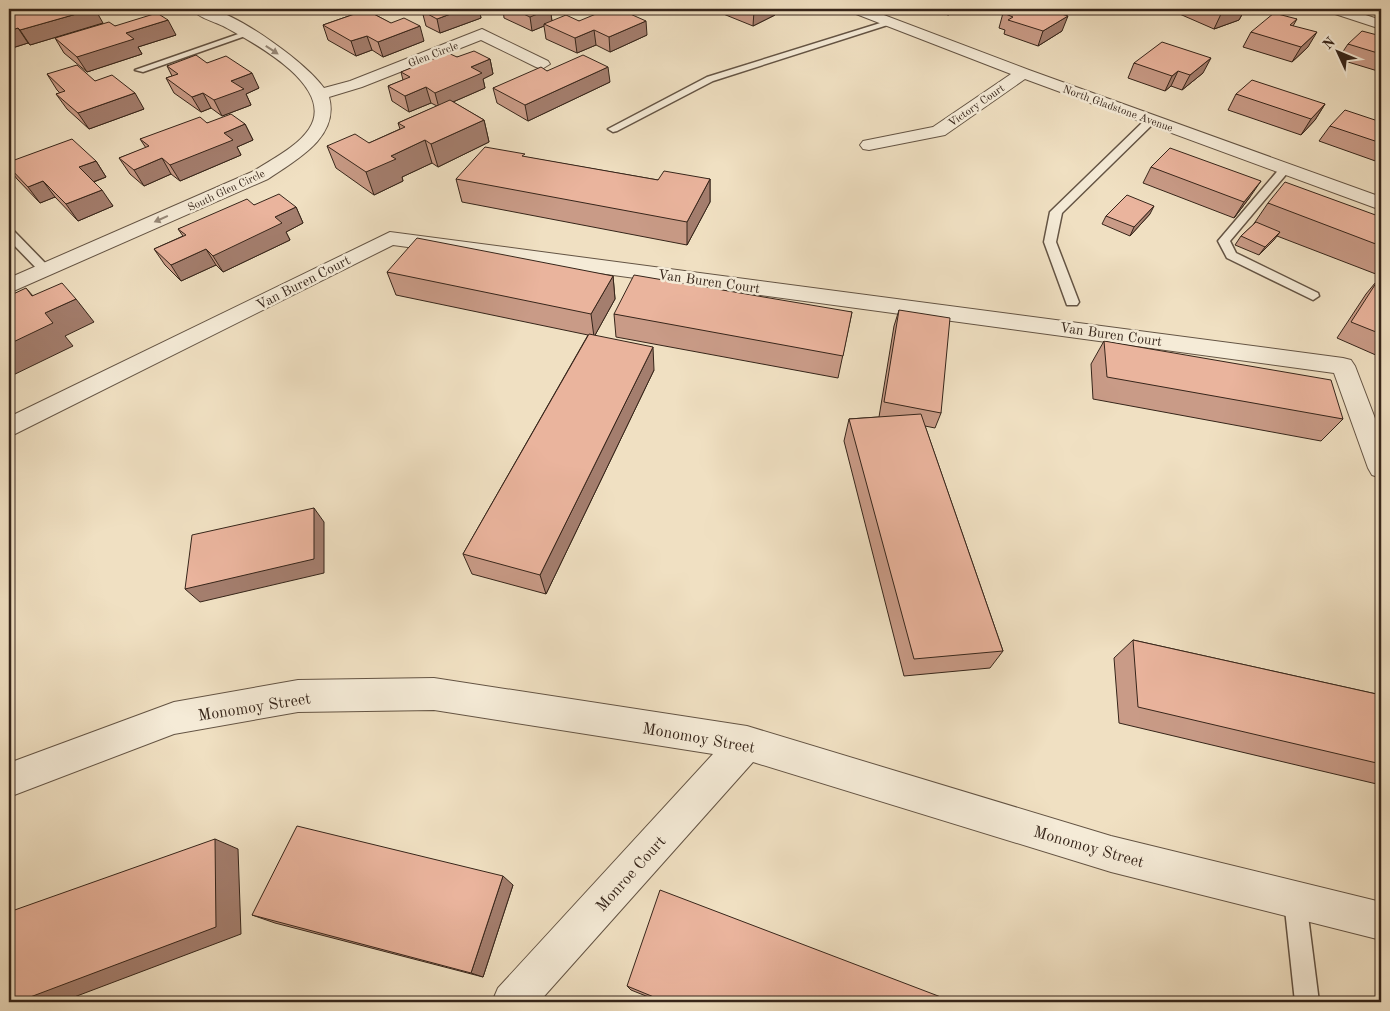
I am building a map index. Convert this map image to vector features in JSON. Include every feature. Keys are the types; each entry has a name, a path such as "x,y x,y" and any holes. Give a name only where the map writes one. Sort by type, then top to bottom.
{"street":[{"path":"199,9 228,21 291,62 320,94"},
{"name":"North Gladstone Avenue","path":"856,9 1023,73 1381,204"},
{"path":"1334,9 1381,25"},
{"name":"Glen Circle","path":"320,94 356,84 482,34 542,64"},
{"name":"Victory Court","path":"869,145 939,131 1023,73"},
{"name":"South Glen Circle","path":"9,286 261,175 294,153 318,129 323,111 320,94"},
{"name":"Van Buren Court","path":"9,428 390,238 1343,366 1381,468"},
{"name":"Monomoy Street","path":"9,780 174,718 298,696 434,694 747,743 1111,854 1381,921"},
{"name":"Monroe Court","path":"512,1002 747,743"}],"lane":[{"path":"613,129 710,79 893,22"},
{"path":"140,70 247,34"},
{"path":"1072,302 1050,242 1056,212 1151,120"},
{"path":"1285,169 1224,241 1231,255 1312,296"},
{"path":"9,233 45,270"},
{"path":"1295,900 1307,1002"}],"building":[{"path":"31,9 94,9 20,30 18,28 9,31 9,15"},
{"path":"429,9 464,9 437,19 422,11"},
{"path":"513,9 550,9 530,17"},
{"path":"608,9 619,9 646,21 609,37 594,30 575,38 544,24 566,15 579,21"},
{"path":"1011,9 1045,9 1068,16 1043,31 1008,20 1013,17 1003,13"},
{"path":"1209,9 1237,9 1221,14"},
{"path":"366,10 391,23 404,18 420,26 378,42 367,36 351,41 323,25"},
{"path":"157,13 168,20 126,33 134,39 77,57 55,38 109,22 115,26"},
{"path":"1274,13 1297,19 1290,25 1317,32 1301,47 1251,32"},
{"path":"1362,31 1381,36 1381,54 1348,44"},
{"path":"1162,42 1211,58 1190,75 1178,71 1172,76 1134,63"},
{"path":"474,51 490,59 471,67 482,73 435,93 426,87 405,96 388,86 410,77 401,72 448,53 457,57"},
{"path":"196,55 207,63 226,56 252,73 231,81 244,89 214,100 203,93 192,97 166,78 178,74 167,66"},
{"path":"583,55 608,67 525,105 493,88 541,67 547,71"},
{"path":"77,65 95,81 112,75 135,93 78,113 56,94 65,91 47,74"},
{"path":"1252,80 1325,104 1311,119 1236,94"},
{"path":"450,100 484,120 431,144 425,140 391,156 396,159 366,172 327,146 355,134 369,143 405,127 398,123"},
{"path":"1345,110 1381,122 1381,143 1330,126"},
{"path":"231,114 245,124 224,133 233,140 170,165 162,158 134,170 119,158 149,146 140,139 200,117 207,123"},
{"path":"72,139 96,161 79,167 102,190 66,204 43,181 28,187 9,167 9,162"},
{"path":"485,147 525,154 522,156 658,180 664,171 710,179 687,222 456,179"},
{"path":"1170,148 1261,181 1244,202 1151,167"},
{"path":"1285,182 1381,217 1381,246 1268,203"},
{"path":"279,194 296,207 275,217 282,223 213,256 206,249 171,265 154,249 186,235 178,229 247,199 254,205"},
{"path":"1127,195 1154,206 1134,227 1106,216"},
{"path":"1256,222 1280,232 1265,247 1241,236"},
{"path":"417,238 613,276 591,314 387,272"},
{"path":"634,275 852,312 843,356 614,314"},
{"path":"1381,278 1381,334 1351,322"},
{"path":"62,283 76,299 45,313 53,323 9,344 9,296 26,288 32,296"},
{"path":"899,310 950,318 941,413 884,402"},
{"path":"589,334 653,347 540,575 463,554"},
{"path":"1104,341 1331,380 1343,419 1107,377"},
{"path":"921,414 1003,651 914,659 849,419"},
{"path":"314,508 314,559 185,589 192,535"},
{"path":"1133,640 1381,695 1381,764 1138,707"},
{"path":"297,826 503,876 471,973 252,915"},
{"path":"215,839 216,927 17,1002 9,1002 9,912"},
{"path":"660,890 954,1002 666,1002 627,986"}]}
